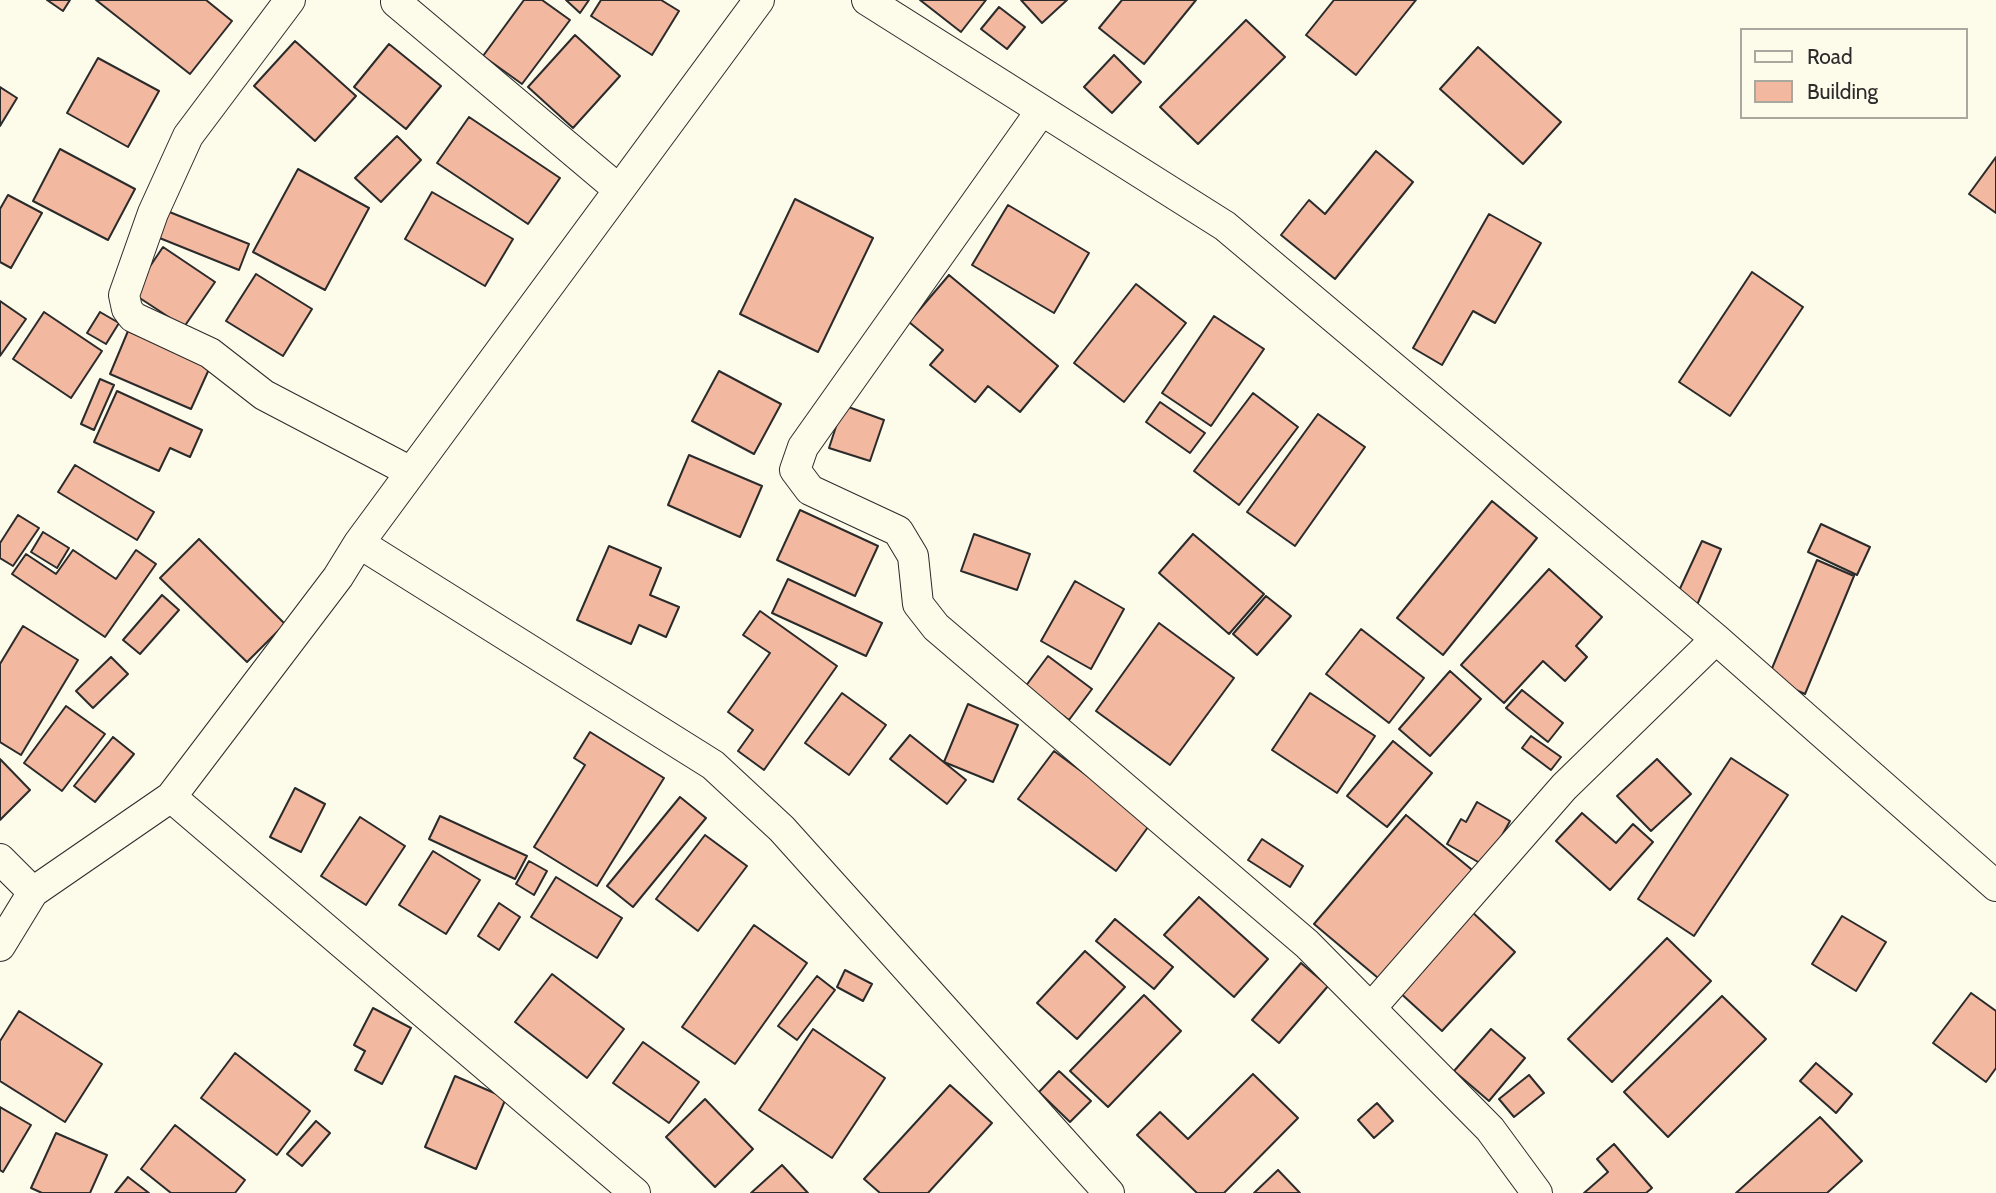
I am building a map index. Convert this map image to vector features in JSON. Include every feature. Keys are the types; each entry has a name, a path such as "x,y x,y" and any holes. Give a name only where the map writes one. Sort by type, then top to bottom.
{"street":[{"path":"290,0 188,136 153,213 124,295 127,309 134,317 210,353 264,395 411,472"},
{"path":"0,946 33,892 172,797 338,577 359,543 759,0"},
{"path":"867,0 1225,226 1716,639 1996,886"},
{"path":"391,1 618,189"},
{"path":"1041,111 803,447 795,470 810,490 898,531 913,556 918,604 936,627 1307,944 1490,1129 1537,1193"},
{"path":"359,543 713,765 782,829 1109,1193"},
{"path":"1371,1008 1564,787 1716,639"},
{"path":"172,797 635,1193"},
{"path":"0,859 33,892"}],"building":[{"path":"47,0 70,0 63,11"},
{"path":"96,0 206,0 232,21 190,74"},
{"path":"524,0 542,0 570,20 522,84 483,56"},
{"path":"566,0 589,0 580,13"},
{"path":"601,0 661,0 679,11 652,55 591,16"},
{"path":"920,0 986,0 961,32"},
{"path":"1021,0 1067,0 1042,23"},
{"path":"1122,0 1196,0 1144,64 1099,28"},
{"path":"1334,0 1416,0 1356,75 1306,35"},
{"path":"999,7 1025,27 1007,49 981,29"},
{"path":"1246,20 1285,57 1198,144 1160,107"},
{"path":"575,35 620,76 573,128 528,87"},
{"path":"295,41 356,96 315,141 254,86"},
{"path":"389,44 441,86 406,129 354,87"},
{"path":"1478,47 1561,122 1523,164 1440,89"},
{"path":"1114,55 1141,82 1112,113 1084,87"},
{"path":"98,58 159,91 128,147 67,113"},
{"path":"0,87 17,98 0,126"},
{"path":"469,117 560,178 528,224 437,163"},
{"path":"397,136 421,160 381,202 355,178"},
{"path":"60,149 135,189 108,240 33,201"},
{"path":"1376,151 1413,182 1335,279 1281,235 1309,200 1325,214"},
{"path":"1996,157 1996,213 1969,194"},
{"path":"298,169 369,208 325,290 253,252"},
{"path":"432,192 513,239 485,286 405,239"},
{"path":"8,195 42,213 11,268 0,262 0,209"},
{"path":"795,199 873,238 818,352 740,314"},
{"path":"1008,205 1089,253 1054,313 972,265"},
{"path":"167,211 249,244 239,270 157,237"},
{"path":"1489,214 1541,243 1495,323 1473,311 1442,365 1413,348"},
{"path":"163,247 215,282 184,327 132,293"},
{"path":"1752,272 1803,307 1730,416 1679,382"},
{"path":"256,274 312,309 283,356 226,321"},
{"path":"949,275 1058,366 1020,412 988,386 975,402 930,365 943,350 909,322"},
{"path":"1136,284 1186,323 1124,402 1074,363"},
{"path":"0,301 26,319 0,356"},
{"path":"44,312 102,351 71,398 13,359"},
{"path":"100,312 119,323 106,344 87,333"},
{"path":"1214,316 1264,349 1211,426 1162,393"},
{"path":"128,331 210,367 191,409 110,374"},
{"path":"719,371 781,404 754,454 692,421"},
{"path":"100,379 114,385 94,430 81,424"},
{"path":"117,391 202,430 190,457 170,448 159,471 94,442"},
{"path":"1253,393 1298,427 1239,505 1194,471"},
{"path":"1160,402 1205,433 1190,453 1146,422"},
{"path":"843,405 884,420 870,461 829,448"},
{"path":"1318,414 1365,447 1295,546 1247,512"},
{"path":"689,455 762,486 740,537 668,505"},
{"path":"75,465 154,512 137,540 58,492"},
{"path":"1492,501 1537,538 1443,655 1397,618"},
{"path":"800,510 878,546 855,596 777,560"},
{"path":"18,515 39,528 13,566 0,558 0,543"},
{"path":"1821,524 1870,547 1857,575 1808,552"},
{"path":"43,532 69,548 57,568 31,552"},
{"path":"974,534 1030,554 1017,590 961,571"},
{"path":"1193,534 1264,594 1229,634 1159,573"},
{"path":"199,539 285,624 247,662 160,578"},
{"path":"1702,541 1721,549 1697,605 1677,595"},
{"path":"609,546 661,568 650,595 679,607 666,637 639,625 631,644 577,620"},
{"path":"73,550 116,579 136,550 156,564 105,637 12,574 26,554 56,574"},
{"path":"1817,560 1854,576 1805,694 1768,678"},
{"path":"1549,569 1602,617 1576,646 1587,657 1565,681 1543,661 1504,703 1461,665"},
{"path":"788,579 882,623 866,656 772,613"},
{"path":"1075,581 1124,609 1091,669 1041,641"},
{"path":"162,595 179,610 140,654 123,640"},
{"path":"1266,596 1291,616 1257,655 1233,634"},
{"path":"760,611 837,666 764,770 738,751 753,730 728,712 770,653 743,635"},
{"path":"1159,623 1234,678 1170,765 1096,711"},
{"path":"23,626 78,660 21,755 0,742 0,664"},
{"path":"1361,629 1424,678 1389,723 1326,674"},
{"path":"1048,656 1092,689 1069,720 1025,687"},
{"path":"111,657 128,674 93,708 76,691"},
{"path":"1450,671 1481,699 1430,756 1399,729"},
{"path":"1522,690 1563,723 1548,742 1506,708"},
{"path":"842,693 886,725 849,775 805,743"},
{"path":"1310,693 1375,736 1337,793 1272,750"},
{"path":"968,704 1018,725 993,782 944,762"},
{"path":"66,706 105,734 62,791 24,763"},
{"path":"590,732 664,778 597,886 534,847 585,765 574,758"},
{"path":"910,735 966,780 947,804 890,759"},
{"path":"1531,736 1561,757 1551,770 1522,748"},
{"path":"113,737 134,754 95,802 74,786"},
{"path":"1393,741 1432,773 1387,827 1347,796"},
{"path":"1054,751 1151,823 1116,871 1018,799"},
{"path":"1731,758 1788,795 1694,936 1638,899"},
{"path":"0,759 30,790 0,820"},
{"path":"1657,759 1691,794 1651,831 1617,796"},
{"path":"295,788 325,804 301,852 270,837"},
{"path":"680,797 706,818 633,907 607,886"},
{"path":"1477,802 1510,821 1485,866 1447,844 1461,819 1466,822"},
{"path":"1582,813 1616,843 1633,824 1653,842 1610,890 1556,841"},
{"path":"1406,815 1477,874 1384,983 1314,924"},
{"path":"440,816 527,856 515,879 429,839"},
{"path":"360,817 405,846 366,905 321,876"},
{"path":"705,835 747,866 698,931 656,899"},
{"path":"1262,839 1303,866 1290,887 1248,860"},
{"path":"433,851 480,880 446,934 399,905"},
{"path":"529,861 547,871 534,895 516,884"},
{"path":"556,877 622,918 597,958 531,917"},
{"path":"1199,897 1268,959 1234,997 1164,935"},
{"path":"499,903 520,917 499,950 478,936"},
{"path":"1470,910 1515,952 1442,1031 1397,990"},
{"path":"1842,916 1886,942 1856,991 1812,964"},
{"path":"1115,919 1173,967 1154,989 1096,941"},
{"path":"754,925 807,963 735,1064 682,1027"},
{"path":"1667,938 1711,981 1612,1082 1568,1039"},
{"path":"1085,951 1125,987 1077,1039 1037,1003"},
{"path":"1301,963 1328,986 1279,1043 1252,1020"},
{"path":"845,970 872,984 863,1001 837,987"},
{"path":"552,974 624,1029 587,1078 515,1022"},
{"path":"817,976 835,990 797,1040 778,1026"},
{"path":"1971,993 1996,1011 1996,1068 1986,1082 1933,1043"},
{"path":"1144,995 1181,1031 1108,1107 1070,1071"},
{"path":"1722,996 1766,1039 1668,1137 1624,1092"},
{"path":"373,1008 411,1028 382,1084 355,1070 365,1051 354,1045"},
{"path":"19,1011 102,1064 65,1122 0,1081 0,1041"},
{"path":"813,1029 885,1078 832,1158 759,1110"},
{"path":"1491,1029 1525,1058 1489,1101 1454,1071"},
{"path":"643,1042 699,1082 669,1123 613,1083"},
{"path":"235,1053 310,1111 277,1155 201,1098"},
{"path":"1816,1063 1852,1094 1836,1113 1800,1081"},
{"path":"1059,1071 1091,1101 1070,1122 1039,1092"},
{"path":"1253,1074 1298,1118 1224,1193 1197,1193 1137,1135 1160,1112 1188,1139"},
{"path":"1529,1075 1544,1093 1514,1117 1499,1099"},
{"path":"455,1076 506,1098 476,1169 425,1147"},
{"path":"950,1085 992,1123 928,1193 880,1193 864,1179"},
{"path":"705,1099 753,1149 715,1187 666,1137"},
{"path":"1377,1103 1393,1121 1374,1138 1358,1120"},
{"path":"0,1107 31,1125 3,1172 0,1170"},
{"path":"1820,1117 1862,1161 1827,1193 1736,1193"},
{"path":"316,1121 330,1133 302,1166 287,1154"},
{"path":"175,1125 245,1180 235,1193 171,1193 141,1169"},
{"path":"56,1133 107,1155 90,1193 42,1193 31,1188"},
{"path":"1614,1144 1652,1188 1646,1193 1584,1193 1608,1172 1597,1159"},
{"path":"782,1165 808,1193 751,1193"},
{"path":"1278,1170 1300,1193 1254,1193"},
{"path":"128,1177 149,1193 115,1193"}]}
